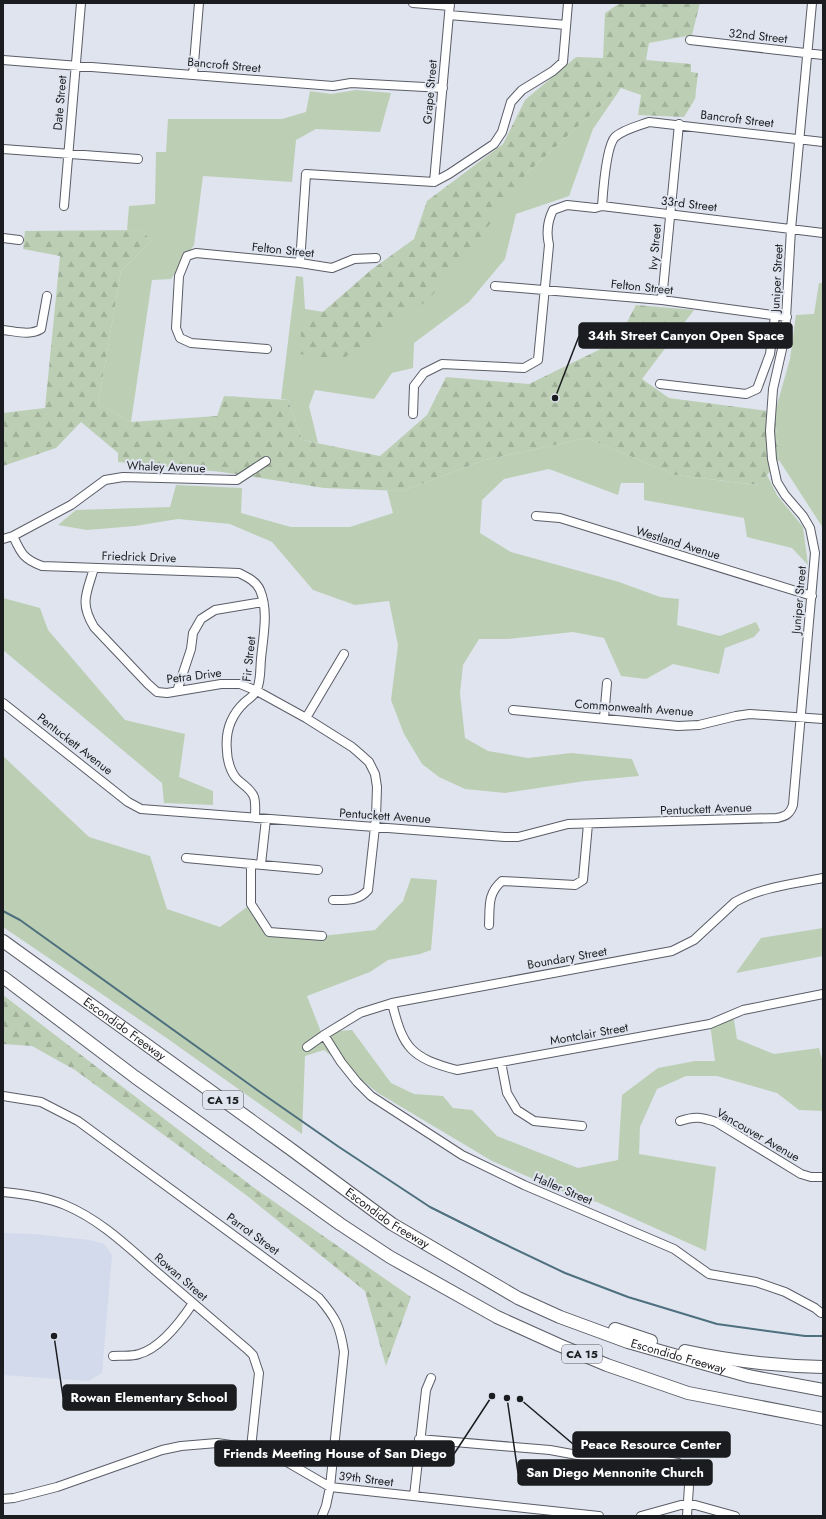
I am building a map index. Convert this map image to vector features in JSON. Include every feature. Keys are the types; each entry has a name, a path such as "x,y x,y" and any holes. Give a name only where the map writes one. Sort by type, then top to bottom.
{"highway":[{"name":"Escondido Freeway","path":"3,941 286,1145 392,1224 518,1298 560,1317 628,1342 748,1376 823,1390"},
{"name":"CA 15","path":"3,977 135,1077 340,1224 390,1257 497,1317 607,1365 688,1393 823,1419"},
{"path":"489,1280 541,1303 678,1350 718,1358 763,1364 823,1367"}],"street":[{"name":"Date Street","path":"64,206 81,3"},
{"path":"193,75 199,3"},
{"path":"413,3 450,4"},
{"path":"300,263 306,174 434,182 449,174 494,144 502,132 511,102 522,90 553,71 563,62 568,3"},
{"name":"Juniper Street","path":"793,804 812,596 814,552 810,528 804,516 786,496 777,482 772,459 770,425 772,396 785,336 787,317 791,229 812,3"},
{"name":"Grape Street","path":"434,182 450,4"},
{"path":"449,15 566,25"},
{"name":"32nd Street","path":"690,40 823,55"},
{"name":"Bancroft Street","path":"3,60 333,86 351,83 443,88"},
{"name":"Bancroft Street","path":"602,206 609,147 615,138 629,129 649,122 679,124 823,142"},
{"name":"Ivy Street","path":"662,300 679,124"},
{"path":"3,149 138,159"},
{"name":"33rd Street","path":"545,290 549,245 546,233 549,218 553,210 567,205 595,208 602,206 823,232"},
{"path":"3,238 19,240"},
{"name":"Felton Street","path":"267,349 191,343 180,338 176,328 179,276 187,256 196,253 300,263 332,268 354,259 376,258"},
{"name":"Felton Street","path":"495,286 662,300 787,317"},
{"path":"413,414 414,386 424,373 442,364 524,368 538,360 545,290"},
{"path":"3,330 30,333 41,329 47,296"},
{"path":"660,384 746,394 756,389 770,354 774,316"},
{"name":"Whaley Avenue","path":"3,539 13,536 71,505 105,480 124,477 236,480 266,461"},
{"name":"Westland Avenue","path":"536,516 560,518 812,596"},
{"name":"Friedrick Drive","path":"13,536 22,553 32,562 42,566 239,573 248,577 254,582 259,589 263,602"},
{"name":"Petra Drive","path":"94,568 85,598 85,609 94,627 148,684 157,692 166,693 220,684 240,684 257,691 306,718 352,747 369,762 375,774 377,787 375,828"},
{"path":"177,691 191,649 193,633 201,619 215,610 263,602"},
{"name":"Fir Street","path":"255,818 254,797 236,778 231,769 226,753 230,721 237,709 257,691 265,617 263,602"},
{"path":"306,718 344,654"},
{"path":"604,718 607,683"},
{"name":"Pentuckett Avenue","path":"3,703 128,802 141,809 375,828 518,837 568,824 777,818 786,816 790,813 793,804"},
{"name":"Commonwealth Avenue","path":"513,710 678,726 699,725 750,714 823,719"},
{"path":"261,864 266,819"},
{"path":"489,925 491,894 495,887 502,882 575,885 583,880 588,824"},
{"path":"333,900 355,899 363,896 368,890 375,828"},
{"path":"186,858 318,870"},
{"path":"251,864 251,904 268,932 322,936"},
{"name":"Boundary Street","path":"306,1047 360,1013 392,1003 672,951 685,946 694,940 742,898 761,891 823,878"},
{"name":"Montclair Street","path":"392,1003 400,1034 407,1045 419,1056 435,1065 457,1070 710,1024 743,1010 823,994"},
{"name":"Haller Street","path":"324,1035 341,1062 357,1082 371,1096 462,1155 524,1185 674,1249 709,1274 756,1282 785,1292 823,1313"},
{"path":"501,1062 507,1093 517,1110 534,1121 582,1126"},
{"name":"Parrot Street","path":"3,1096 41,1102 78,1121 319,1298 332,1313 341,1332 344,1352 330,1487 322,1516"},
{"name":"Vancouver Avenue","path":"680,1121 692,1117 704,1118 716,1122 801,1174 811,1177 823,1177"},
{"name":"Rowan Street","path":"3,1192 52,1200 66,1205 88,1217 117,1238 253,1355 259,1373 251,1448"},
{"path":"113,1356 138,1355 155,1346 182,1320 193,1303"},
{"path":"414,1496 426,1390 431,1378"},
{"path":"420,1439 550,1450 599,1459 649,1458 678,1463 688,1474 689,1486 687,1516"},
{"name":"39th Street","path":"3,1499 57,1487 162,1450 180,1446 217,1443 251,1448 280,1458 330,1487 599,1516"},
{"path":"641,1516 688,1503 735,1516"}],"shaded area":[{"path":"3,1233 33,1234 90,1240 104,1244 112,1255 102,1373 88,1381 3,1375"}],"green space":[{"path":"620,3 700,3 692,35 649,43 646,60 691,64 691,72 698,73 695,99 684,117 638,115 641,95 621,88 526,174 468,254 428,300 341,360 300,354 301,331 371,270 414,239 427,201 503,144 525,100 576,57 603,58 605,13"},
{"path":"621,88 593,129 569,196 516,214 505,259 469,302 414,343 413,368 392,373 374,399 315,390 309,406 318,443 302,440 288,400 281,399 296,276 303,277 305,309 324,312 301,331 526,174"},
{"path":"356,90 391,93 380,132 316,129 296,140 292,182 203,176 194,245 171,279 152,280 131,422 98,404 121,271 151,241 142,230 127,230 129,206 155,204 156,152 166,152 168,119 282,119 306,112 310,91 331,94"},
{"path":"142,230 151,241 121,271 98,404 131,422 217,416 224,396 288,400 302,440 380,456 427,415 446,377 529,384 617,341 636,305 694,310 642,379 669,398 775,412 779,460 759,485 675,475 587,438 485,460 402,491 324,488 222,472 118,462 118,453 81,422 56,448 3,466 3,413 45,408 60,256 23,249 25,231"},
{"path":"819,283 823,283 823,528 779,460 775,412 790,359 796,315 814,314"},
{"path":"587,438 675,475 758,485 767,475 777,495 803,527 808,565 792,548 747,537 744,518 644,500 644,483 621,483 618,495 549,469 504,479 482,500 480,533 511,552 619,582 660,597 679,599 677,625 720,636 756,622 760,630 754,637 725,648 719,674 673,664 646,679 621,676 604,638 573,632 508,639 479,639 463,665 460,693 465,738 488,751 528,758 571,753 632,759 639,776 585,781 505,793 465,789 439,777 422,764 404,734 391,700 398,645 389,601 355,605 313,590 272,542 230,524 178,519 135,526 87,530 58,525 76,510 170,507 176,485 242,488 241,513 291,527 350,527 393,513 387,490 402,491 485,460"},
{"path":"3,598 40,608 48,630 125,720 185,734 179,777 213,791 213,805 164,803 162,783 3,650"},
{"path":"3,756 89,837 150,856 167,909 220,927 251,904 269,932 322,936 375,930 403,901 411,878 437,880 431,950 420,954 388,960 370,972 307,996 321,1032 352,1030 391,1083 414,1094 443,1096 453,1108 472,1110 497,1136 578,1168 618,1160 622,1095 658,1068 695,1061 715,1061 710,1024 733,1014 737,1039 774,1054 819,1048 823,1063 823,1111 799,1110 777,1093 717,1076 686,1076 657,1089 640,1127 639,1154 716,1167 706,1251 597,1202 580,1199 492,1161 378,1093 324,1050 305,1056 302,1134 168,1039 3,927"},
{"path":"823,928 823,956 736,973 761,938"},
{"path":"3,995 253,1187 411,1297 386,1366 365,1291 246,1195 75,1070 32,1046 3,1044"}],"waterway":[{"path":"3,911 20,920 339,1147 430,1207 565,1273 628,1297 717,1324 805,1336 823,1336"}],"place":[{"name":"34th Street Canyon Open Space","path":"555,398"},
{"name":"Rowan Elementary School","path":"54,1336"},
{"name":"Friends Meeting House of San Diego","path":"492,1396"},
{"name":"San Diego Mennonite Church","path":"507,1398"},
{"name":"Peace Resource Center","path":"520,1399"}]}
